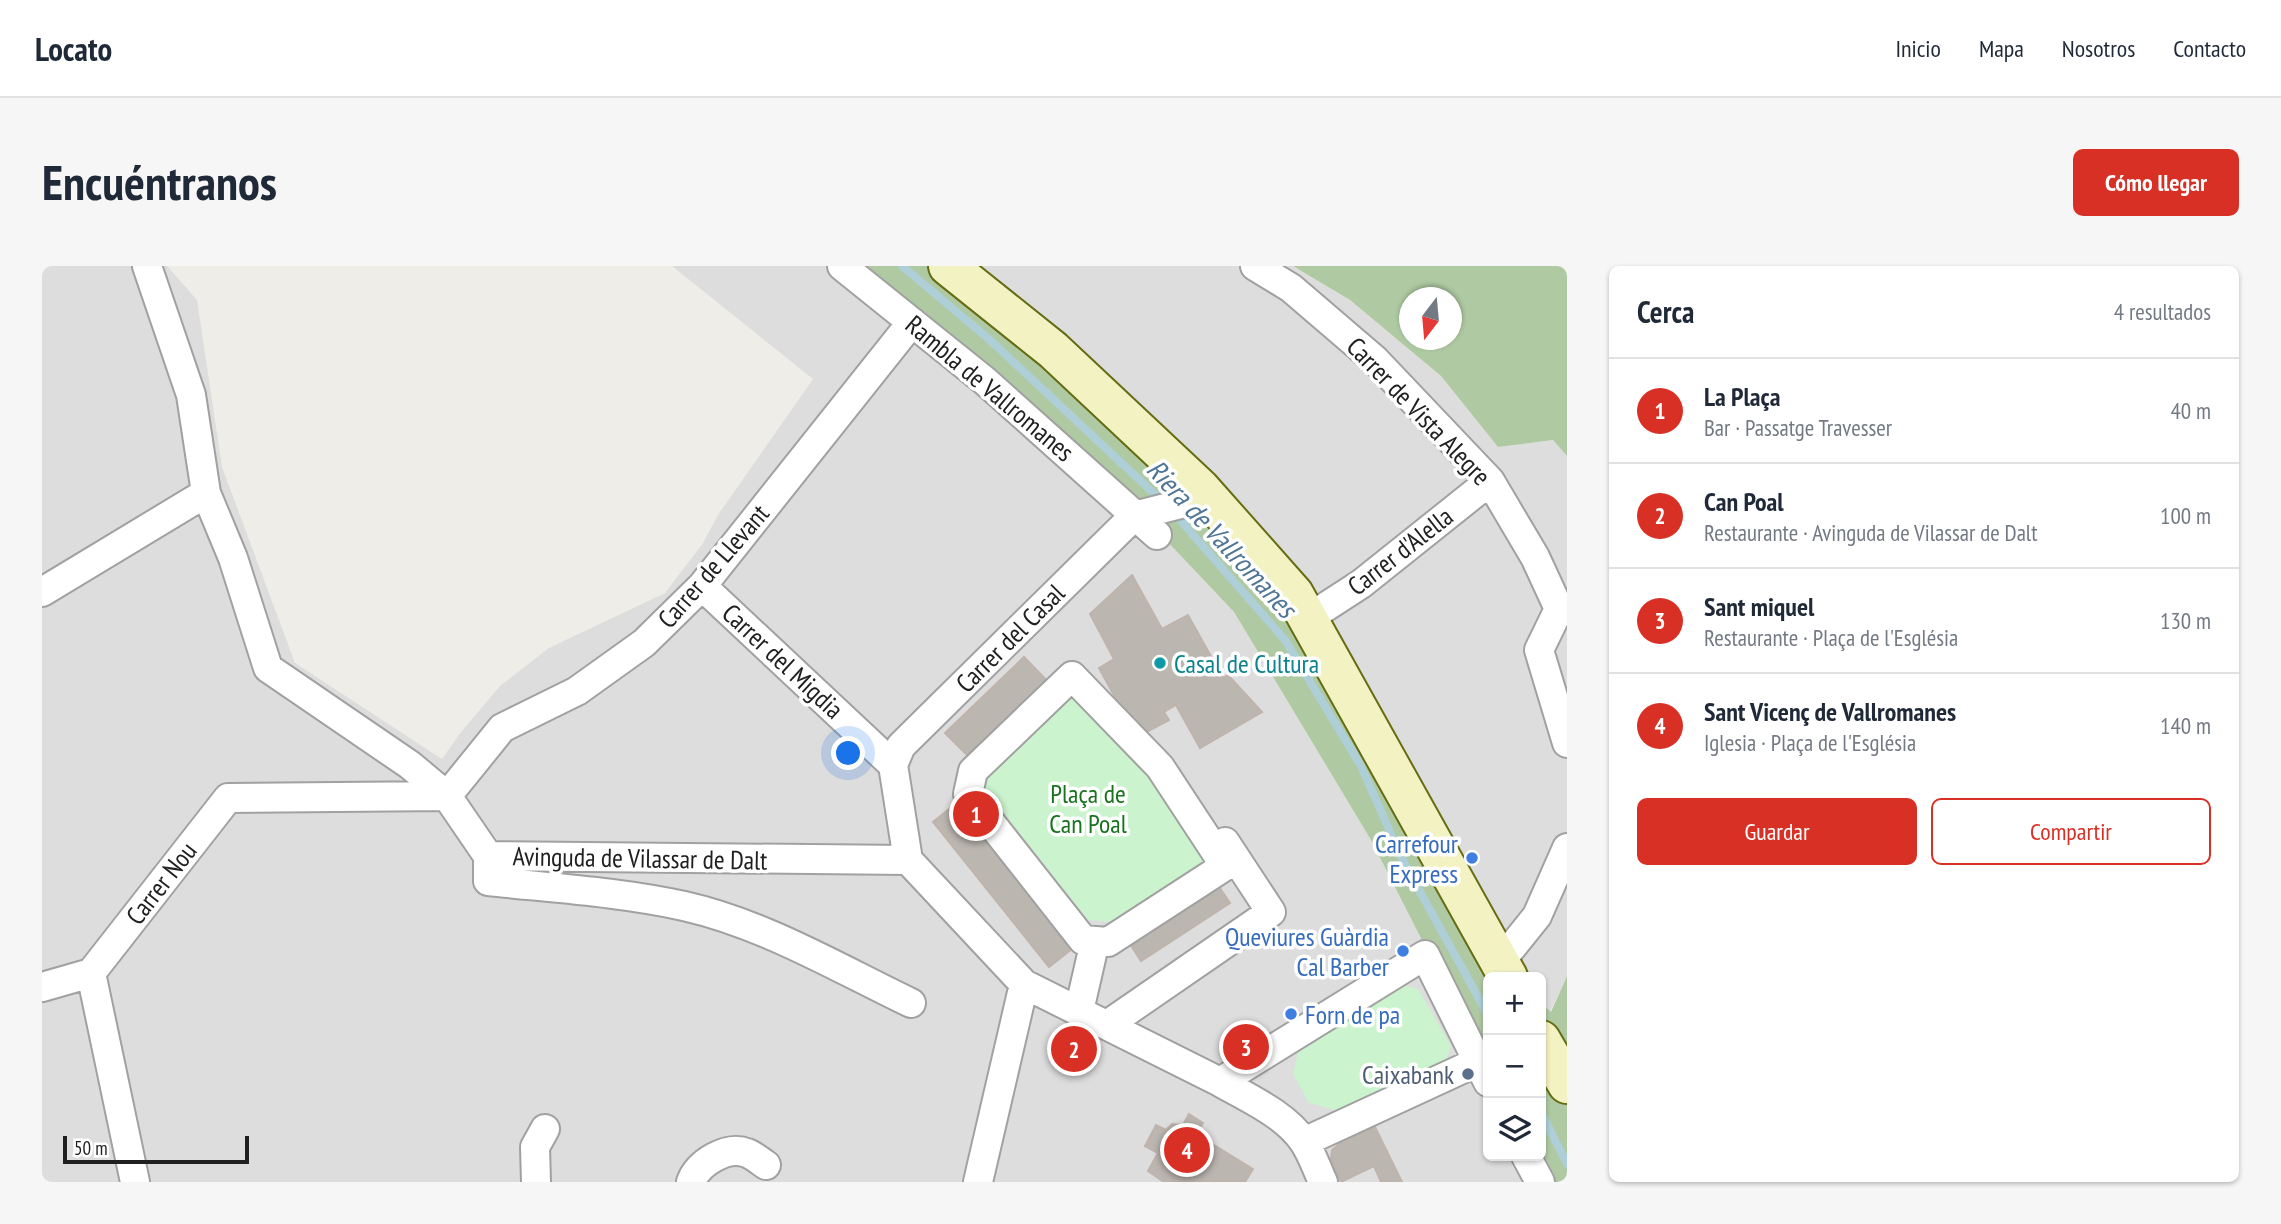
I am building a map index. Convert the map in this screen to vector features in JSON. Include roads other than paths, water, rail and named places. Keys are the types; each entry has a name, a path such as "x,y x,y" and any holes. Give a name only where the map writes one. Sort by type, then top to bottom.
{"street":[{"name":"Avinguda de Vilassar de Dalt","path":"147,266 191,395 206,493 233,558 268,668 410,765 447,796 488,856 908,860"},
{"name":"Rambla de Vallromanes","path":"842,266 1060,446 1157,535"},
{"path":"949,266 1053,350 1208,497 1294,594 1504,970 1537,916 1567,848"},
{"name":"Carrer de Vista Alegre","path":"1255,266 1291,288 1375,360 1490,481 1535,557 1559,609 1539,650 1567,743"},
{"name":"Carrer de Llevant","path":"447,796 502,728 577,691 644,643 702,586 912,322"},
{"name":"Carrer d'Alella","path":"1307,619 1361,584 1490,481"},
{"path":"42,592 206,493"},
{"path":"1134,516 1208,497"},
{"name":"Carrer del Casal","path":"894,765 901,746 1134,516"},
{"name":"Carrer del Migdia","path":"702,586 894,765"},
{"path":"1072,676 1160,767 1225,866 1108,942 1096,941 1083,940 968,794 973,771 1072,676"},
{"path":"894,765 908,860 1024,984 1220,1082 1269,1110 1304,1142 1322,1182"},
{"name":"Carrer Nou","path":"91,973 228,798 447,796"},
{"path":"1107,1024 1271,912 1225,842"},
{"path":"488,856 488,881 588,891 685,906 764,934 911,1003"},
{"path":"1079,1011 1096,941"},
{"path":"1220,1082 1425,955 1483,1063"},
{"path":"42,987 91,973 135,1182"},
{"path":"978,1182 1024,984"},
{"path":"1546,1048 1567,1084"},
{"path":"1304,1142 1483,1068"},
{"path":"536,1182 535,1147 545,1129"},
{"path":"691,1182 695,1172 705,1161 722,1154 745,1151 766,1165"},
{"path":"1529,1161 1540,1182"}],"waterway":[{"name":"Riera de Vallromanes","path":"902,266 990,340 1162,501"},
{"name":"Riera de Vallromanes","path":"1174,513 1285,640 1361,766 1402,859 1483,1006"},
{"name":"Riera de Vallromanes","path":"1546,1122 1567,1164"}],"place":[{"name":"Casal de Cultura","path":"1160,663"},
{"name":"La Plaça","path":"976,814"},
{"name":"Carrefour Express","path":"1472,858"},
{"name":"Queviures Guàrdia Cal Barber","path":"1403,951"},
{"name":"Forn de pa","path":"1291,1014"},
{"name":"Sant miquel","path":"1246,1047"},
{"name":"Can Poal","path":"1074,1049"},
{"name":"Caixabank","path":"1468,1074"},
{"name":"Sant Vicenç de Vallromanes","path":"1187,1150"}],"park label":[{"name":"Plaça de Can Poal","path":"1088,808"}]}
